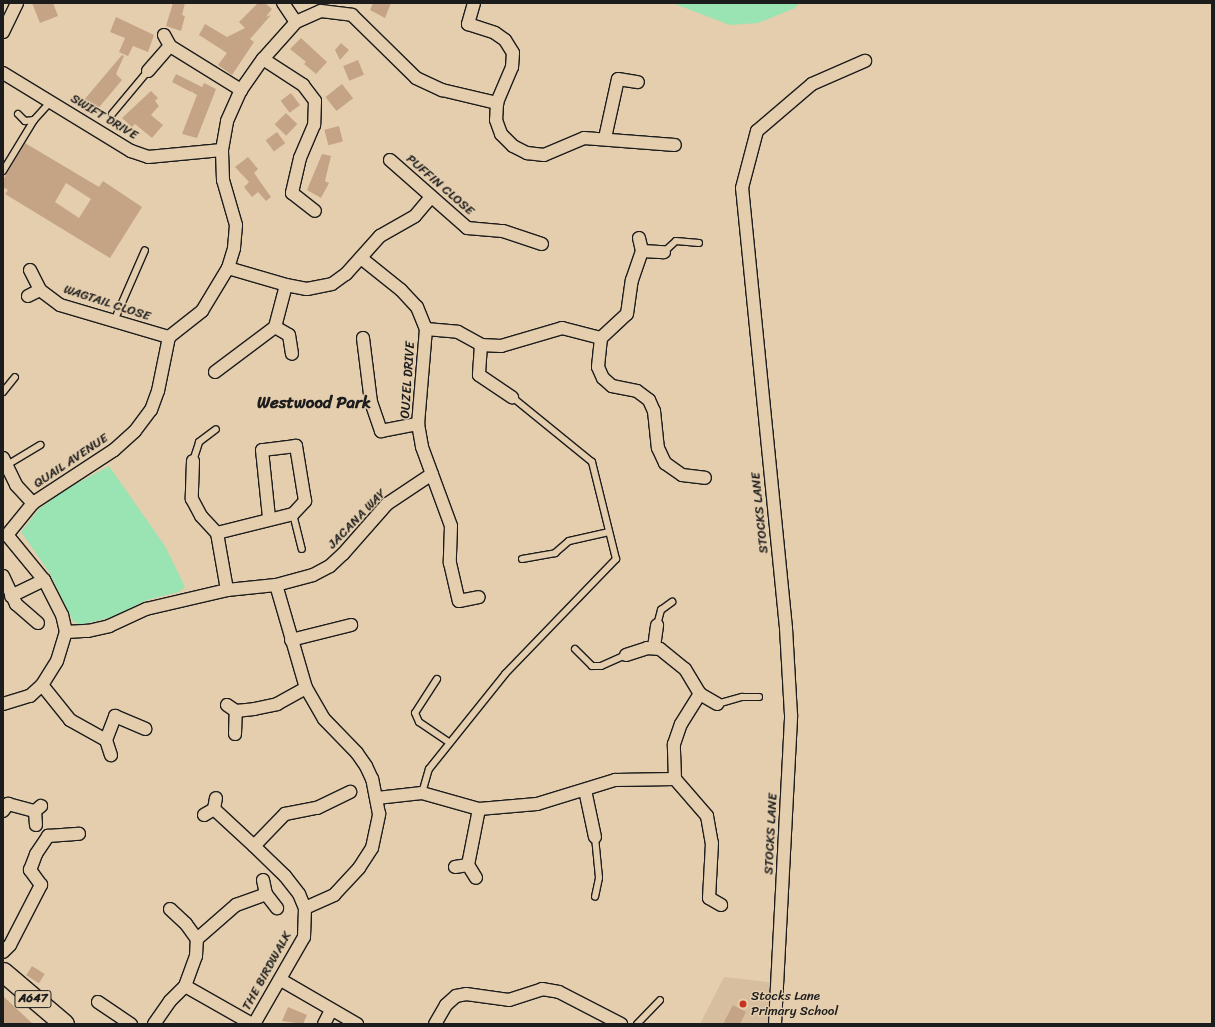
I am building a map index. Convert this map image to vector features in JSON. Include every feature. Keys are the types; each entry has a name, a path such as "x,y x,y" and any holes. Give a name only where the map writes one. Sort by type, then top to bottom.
{"main road":[{"name":"A647","path":"3,972 64,1024"}],"street":[{"path":"3,32 17,3"},
{"path":"283,3 296,22"},
{"path":"351,3 352,16"},
{"path":"474,3 468,24 495,33 506,40 513,53 512,67 497,102 496,120 501,134 513,146 527,153 544,155 584,138 606,138 675,145"},
{"path":"169,337 202,311 228,268 234,248 236,225 223,180 222,150 227,121 241,90 263,59 296,22 320,11 352,16 416,78 442,90 497,102"},
{"path":"164,35 170,46 241,90"},
{"path":"148,72 170,46"},
{"path":"263,59 303,85 315,101 314,125 300,158 292,193 315,211"},
{"name":"STOCKS LANE","path":"775,1024 791,715 786,628 742,188 757,131 812,84 865,61"},
{"name":"SWIFT DRIVE","path":"3,73 131,151 148,157 222,150"},
{"path":"606,138 618,79 638,82"},
{"name":"PUFFIN CLOSE","path":"390,160 467,228 503,231 542,244"},
{"path":"228,268 286,285 307,289 332,284 361,258 380,236 415,216 431,197"},
{"path":"640,238 642,251 632,280 628,314 601,338 598,367 603,378 612,386 637,391 649,400 654,411 658,448 665,463 682,475 705,478"},
{"path":"642,251 664,252"},
{"name":"OUZEL DRIVE","path":"361,258 400,290 416,306 426,329 418,424 422,446 451,526 450,563 459,601 479,597"},
{"name":"WAGTAIL CLOSE","path":"30,270 40,290 60,305 169,337"},
{"path":"215,372 275,327 286,285"},
{"path":"28,296 40,290"},
{"path":"275,327 289,336 292,354"},
{"path":"426,329 458,332 481,345 501,346 562,328 601,338"},
{"name":"QUAIL AVENUE","path":"5,535 33,503 114,450 135,431 151,410 158,391 169,337"},
{"path":"363,338 371,402 381,431 418,424"},
{"path":"481,345 479,375 512,396"},
{"path":"217,533 269,518 293,514 305,501 296,446 262,450 269,518"},
{"path":"5,461 16,485 33,503"},
{"path":"193,461 192,499 201,516 217,533 227,590"},
{"name":"JACANA WAY","path":"66,632 88,631 109,626 146,609 227,590 276,584 313,575 330,566 363,534 387,504 432,474"},
{"path":"3,704 30,696 42,685 58,661 66,632 62,615 44,580 5,535"},
{"path":"3,576 16,604 38,623"},
{"path":"11,596 44,580"},
{"path":"211,807 285,876 299,894 305,908 334,895 359,868 372,848 377,830 379,814 377,798 372,780 363,762 324,719 306,688 276,584"},
{"path":"291,640 351,625"},
{"path":"654,647 657,625"},
{"path":"626,655 654,647 666,653 685,669 700,694 717,704"},
{"path":"42,685 70,720 106,740 112,756"},
{"path":"235,734 231,708 277,704 306,688"},
{"path":"700,694 681,724 674,744 675,779 707,816 712,843 705,900 721,905"},
{"path":"106,740 115,716 145,729"},
{"path":"377,798 422,793 479,809 537,804 615,780 675,779"},
{"path":"585,790 595,837"},
{"path":"254,846 285,814 317,808 354,791"},
{"path":"3,811 8,804 38,808 36,825"},
{"path":"476,878 468,865 479,809"},
{"path":"3,952 10,945 41,885 30,870 36,854 48,836 79,834"},
{"path":"455,867 468,865"},
{"path":"263,880 266,894 277,908"},
{"path":"196,939 236,905 266,894"},
{"name":"THE BIRDWALK","path":"253,1024 281,980 304,937 305,908"},
{"path":"154,1024 170,1001 185,986 196,956 196,939 186,924 170,909"},
{"path":"281,980 357,1024"},
{"path":"185,986 253,1024"},
{"path":"435,1024 446,1005 456,996 466,994 509,1000 542,989 559,992 621,1024"},
{"path":"98,1002 131,1024"},
{"path":"324,1024 331,1010"}],"lane":[{"path":"112,114 148,72"},
{"path":"3,171 34,120 50,102"},
{"path":"18,114 26,121 34,120"},
{"path":"664,252 676,241 699,243"},
{"path":"114,321 145,250"},
{"path":"3,392 15,376"},
{"path":"422,793 429,769 505,674 577,602 616,559 592,462 512,396"},
{"path":"193,461 199,442 216,429"},
{"path":"5,461 40,444"},
{"path":"293,514 302,549"},
{"path":"522,559 555,553 569,541 609,532"},
{"path":"657,625 661,610 672,602"},
{"path":"575,649 592,666 601,666 626,655"},
{"path":"437,679 415,713 419,722 450,743"},
{"path":"717,704 742,696 759,697"},
{"path":"595,837 599,878 595,897"},
{"path":"637,1024 660,1000"}],"shaded area":[{"name":"Stocks Lane Primary School","path":"724,977 776,983 773,1024 700,1024"}],"green space":[{"path":"672,3 799,3 795,8 758,23 730,25"},
{"path":"109,466 165,546 185,587 179,592 147,600 112,617 80,625 73,621 49,572 21,532 39,509 63,491"}],"building":[{"path":"32,3 53,3 58,16 40,23"},
{"path":"173,3 185,3 182,15 185,16 181,31 166,26"},
{"path":"258,3 265,3 272,9 266,17 271,15 250,39 254,42 232,75 218,65 227,53 199,35 205,24 227,37 245,28 239,22"},
{"path":"373,3 391,3 385,18 370,10"},
{"path":"116,17 154,35 148,52 133,46 128,56 119,52 125,38 110,32"},
{"path":"301,38 327,62 316,74 304,64 306,62 290,49"},
{"path":"341,43 349,50 340,60 335,50"},
{"path":"122,55 124,56 116,74 122,80 96,111 84,100"},
{"path":"358,60 364,75 349,81 343,66"},
{"path":"176,74 202,87 204,83 216,89 197,138 182,134 197,95 192,92 193,90 191,92 172,82"},
{"path":"342,84 353,98 337,111 325,97"},
{"path":"151,91 158,98 155,101 159,106 151,115 163,125 152,138 135,124 132,127 122,118"},
{"path":"291,93 300,105 290,113 281,101"},
{"path":"286,113 297,124 286,136 275,124"},
{"path":"339,126 343,142 328,145 324,130"},
{"path":"277,132 285,143 274,152 266,140"},
{"path":"25,143 99,187 103,181 142,207 110,258 5,194 8,190 3,187 3,180","holes":["66,183 91,199 79,218 55,202"]},
{"path":"322,154 331,156 325,181 329,183 321,198 307,190"},
{"path":"248,157 258,169 254,173 271,197 266,201 258,192 252,197 244,187 249,182 235,167"},
{"path":"32,966 45,974 39,983 26,975"},
{"path":"3,996 33,1024 3,1024"},
{"path":"733,1005 746,1012 740,1024 723,1024"},
{"path":"288,1007 307,1015 303,1024 282,1021"}],"place":[{"name":"Stocks Lane Primary School","path":"743,1004"}],"district":[{"name":"Westwood Park","path":"314,403"}]}
